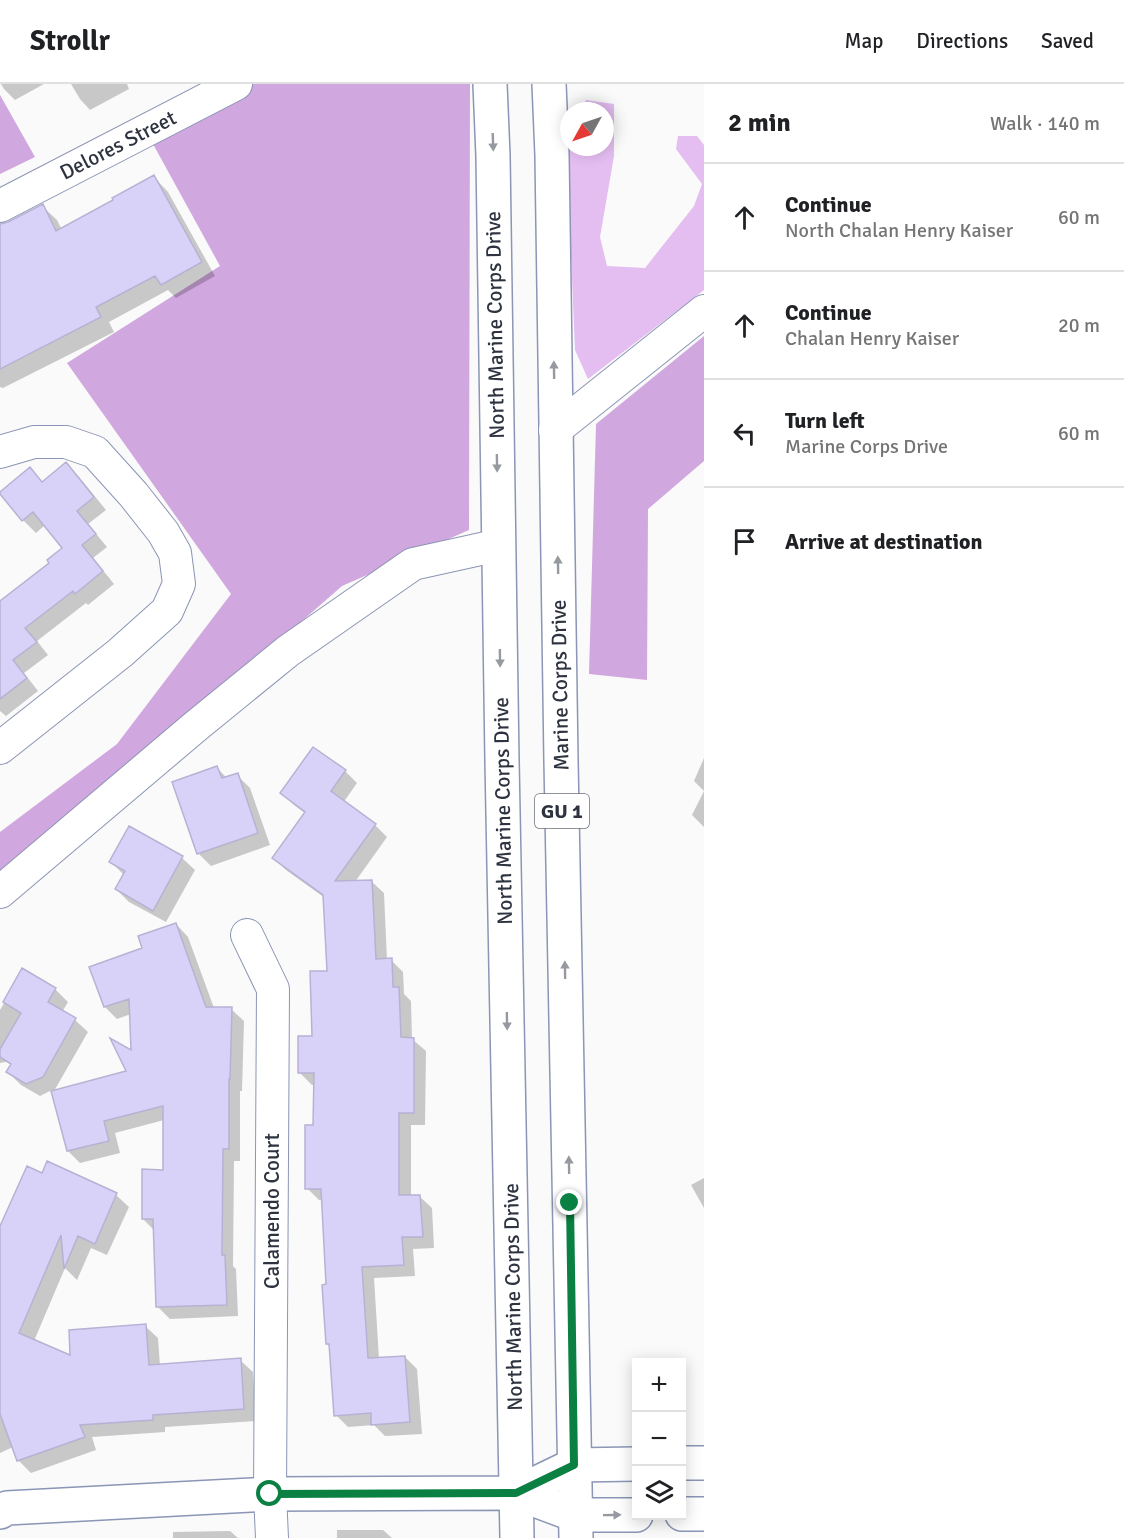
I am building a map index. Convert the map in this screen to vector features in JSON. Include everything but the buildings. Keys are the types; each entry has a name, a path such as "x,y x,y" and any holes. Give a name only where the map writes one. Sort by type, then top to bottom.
{"main road":[{"name":"North Marine Corps Drive","path":"490,84 517,1538"},
{"name":"Marine Corps Drive","path":"549,84 575,1527"},
{"path":"686,1463 704,1463"},
{"path":"0,1512 7,1508 270,1494 516,1493 574,1465 632,1464"},
{"path":"516,1493 575,1527 632,1516"},
{"path":"686,1514 704,1514"}],"street":[{"name":"Delores Street","path":"0,206 236,84"},
{"path":"555,430 704,310"},
{"path":"0,452 34,442 66,442 95,452 163,532 175,553 178,584 167,611 120,653 0,748"},
{"path":"0,892 288,651 413,564 499,545"},
{"name":"Calamendo Court","path":"247,935 273,988 270,1494 272,1538"}],"shaded area":[{"path":"252,84 470,84 469,530 342,586 87,809 0,881 0,832 117,744 231,594 67,363 220,266 153,144"},
{"path":"0,95 35,157 0,174"},
{"path":"678,136 697,136 704,145 704,290 588,379 575,350 567,156 614,156 600,237 607,266 645,268 694,206 702,184 676,149"},
{"path":"704,336 704,461 648,509 647,680 589,674 596,424"}],"route":[{"path":"270,1494 516,1493 574,1465 570,1203"}]}
